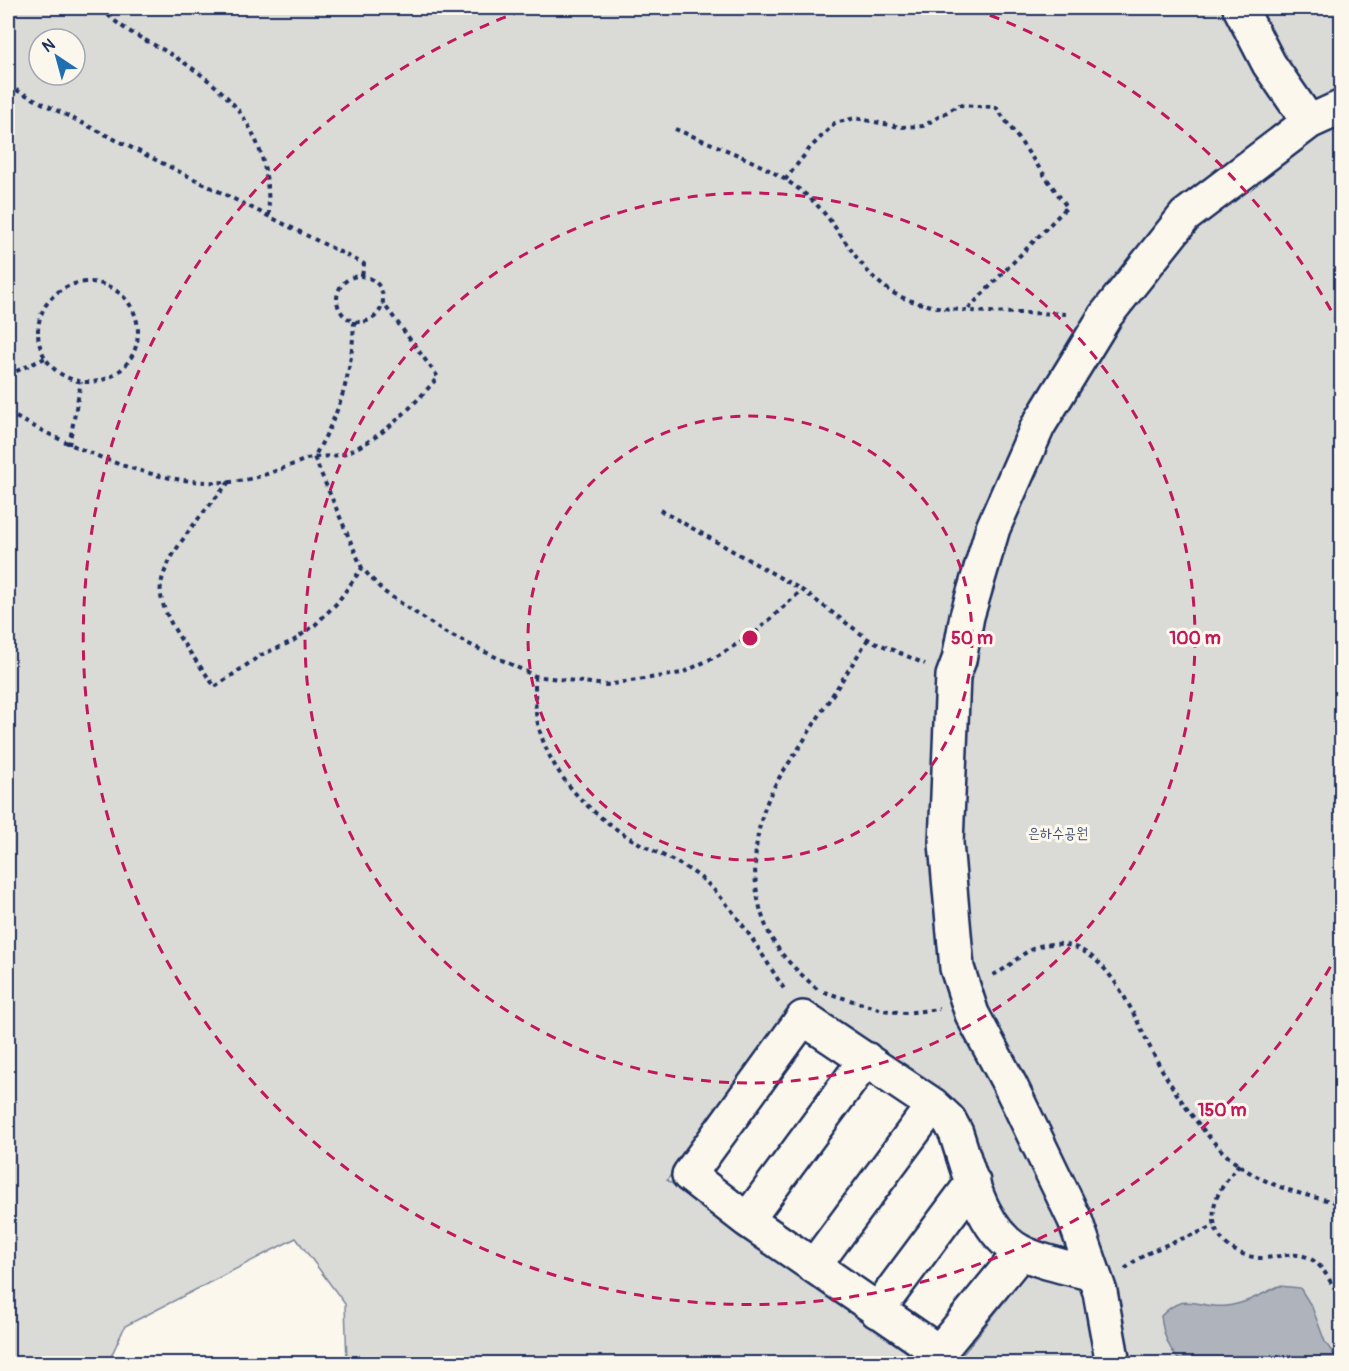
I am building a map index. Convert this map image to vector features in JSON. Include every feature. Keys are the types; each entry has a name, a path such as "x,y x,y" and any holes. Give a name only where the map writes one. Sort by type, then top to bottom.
{"street":[{"path":"1240,8 1269,64 1309,122"},
{"path":"1113,1364 1096,1283 1075,1220 971,1009 957,968 946,843 953,676 959,660 967,616 993,528 1038,426 1106,315 1185,216 1309,122 1341,107"},
{"path":"1021,1252 939,1352 747,1220 689,1175 803,1018 933,1105 949,1120 956,1132 973,1182 989,1219 1002,1238 1021,1252 1096,1283"},
{"path":"747,1220 866,1059"},
{"path":"814,1266 933,1105"},
{"path":"877,1311 973,1182"}],"path":[{"path":"102,8 125,28 210,80 232,102 250,125 262,153 269,186 269,215"},
{"path":"8,86 364,264 362,276"},
{"path":"785,180 810,148 835,123 855,118 900,127 923,126 959,105 996,107 1067,207 968,309"},
{"path":"675,129 721,148 785,180 807,195 844,237 858,262 896,294 920,303 968,309 1106,315"},
{"path":"354,276 362,276 376,282 383,295 383,303 380,310 369,320 354,321 342,313 337,298 342,284 354,276"},
{"path":"83,282 100,283 116,290 128,301 136,316 138,333 135,349 126,364 113,375 98,381 81,382 54,370 45,358 39,342 38,326 43,309 53,296 67,286 83,282"},
{"path":"8,413 69,445 119,464 169,478 229,482 314,457 346,453 380,434 408,412 438,377 383,303"},
{"path":"314,457 329,432 345,391 353,357 354,321"},
{"path":"8,375 45,358"},
{"path":"69,445 81,382"},
{"path":"314,457 362,568 383,591 434,626 535,676 606,685 682,673 721,654 756,632 802,590"},
{"path":"229,482 183,539 166,571 160,593 166,611 216,687 261,655 293,641 315,625 337,603 362,568"},
{"path":"660,510 802,590 868,639 953,676"},
{"path":"868,639 770,795 760,829 755,867 758,902 771,938 791,964 817,989 882,1010 905,1013 935,1008 971,1009 980,981 1002,971 1033,946 1055,943 1074,948 1092,957 1120,987 1156,1059 1199,1126 1224,1153 1285,1191 1341,1203"},
{"path":"535,676 536,713 545,745 559,772 578,799 603,820 706,883 747,931 803,1018"},
{"path":"1239,1164 1222,1188 1214,1206 1214,1226 1222,1242 1239,1254 1262,1258 1290,1254 1310,1259 1327,1273 1341,1299"},
{"path":"1096,1283 1141,1255 1182,1241 1214,1226"}],"green space":[{"name":"은하수공원","path":"8,8 1341,8 1341,1363 956,1363 1026,1274 959,1108 798,1002 667,1180 926,1363 347,1363 345,1304 296,1238 125,1326 108,1363 8,1363"}],"shaded area":[{"path":"1279,1286 1300,1288 1312,1307 1325,1342 1340,1363 1183,1364 1170,1348 1163,1330 1161,1316 1170,1308 1185,1302 1216,1306 1233,1305"}]}
